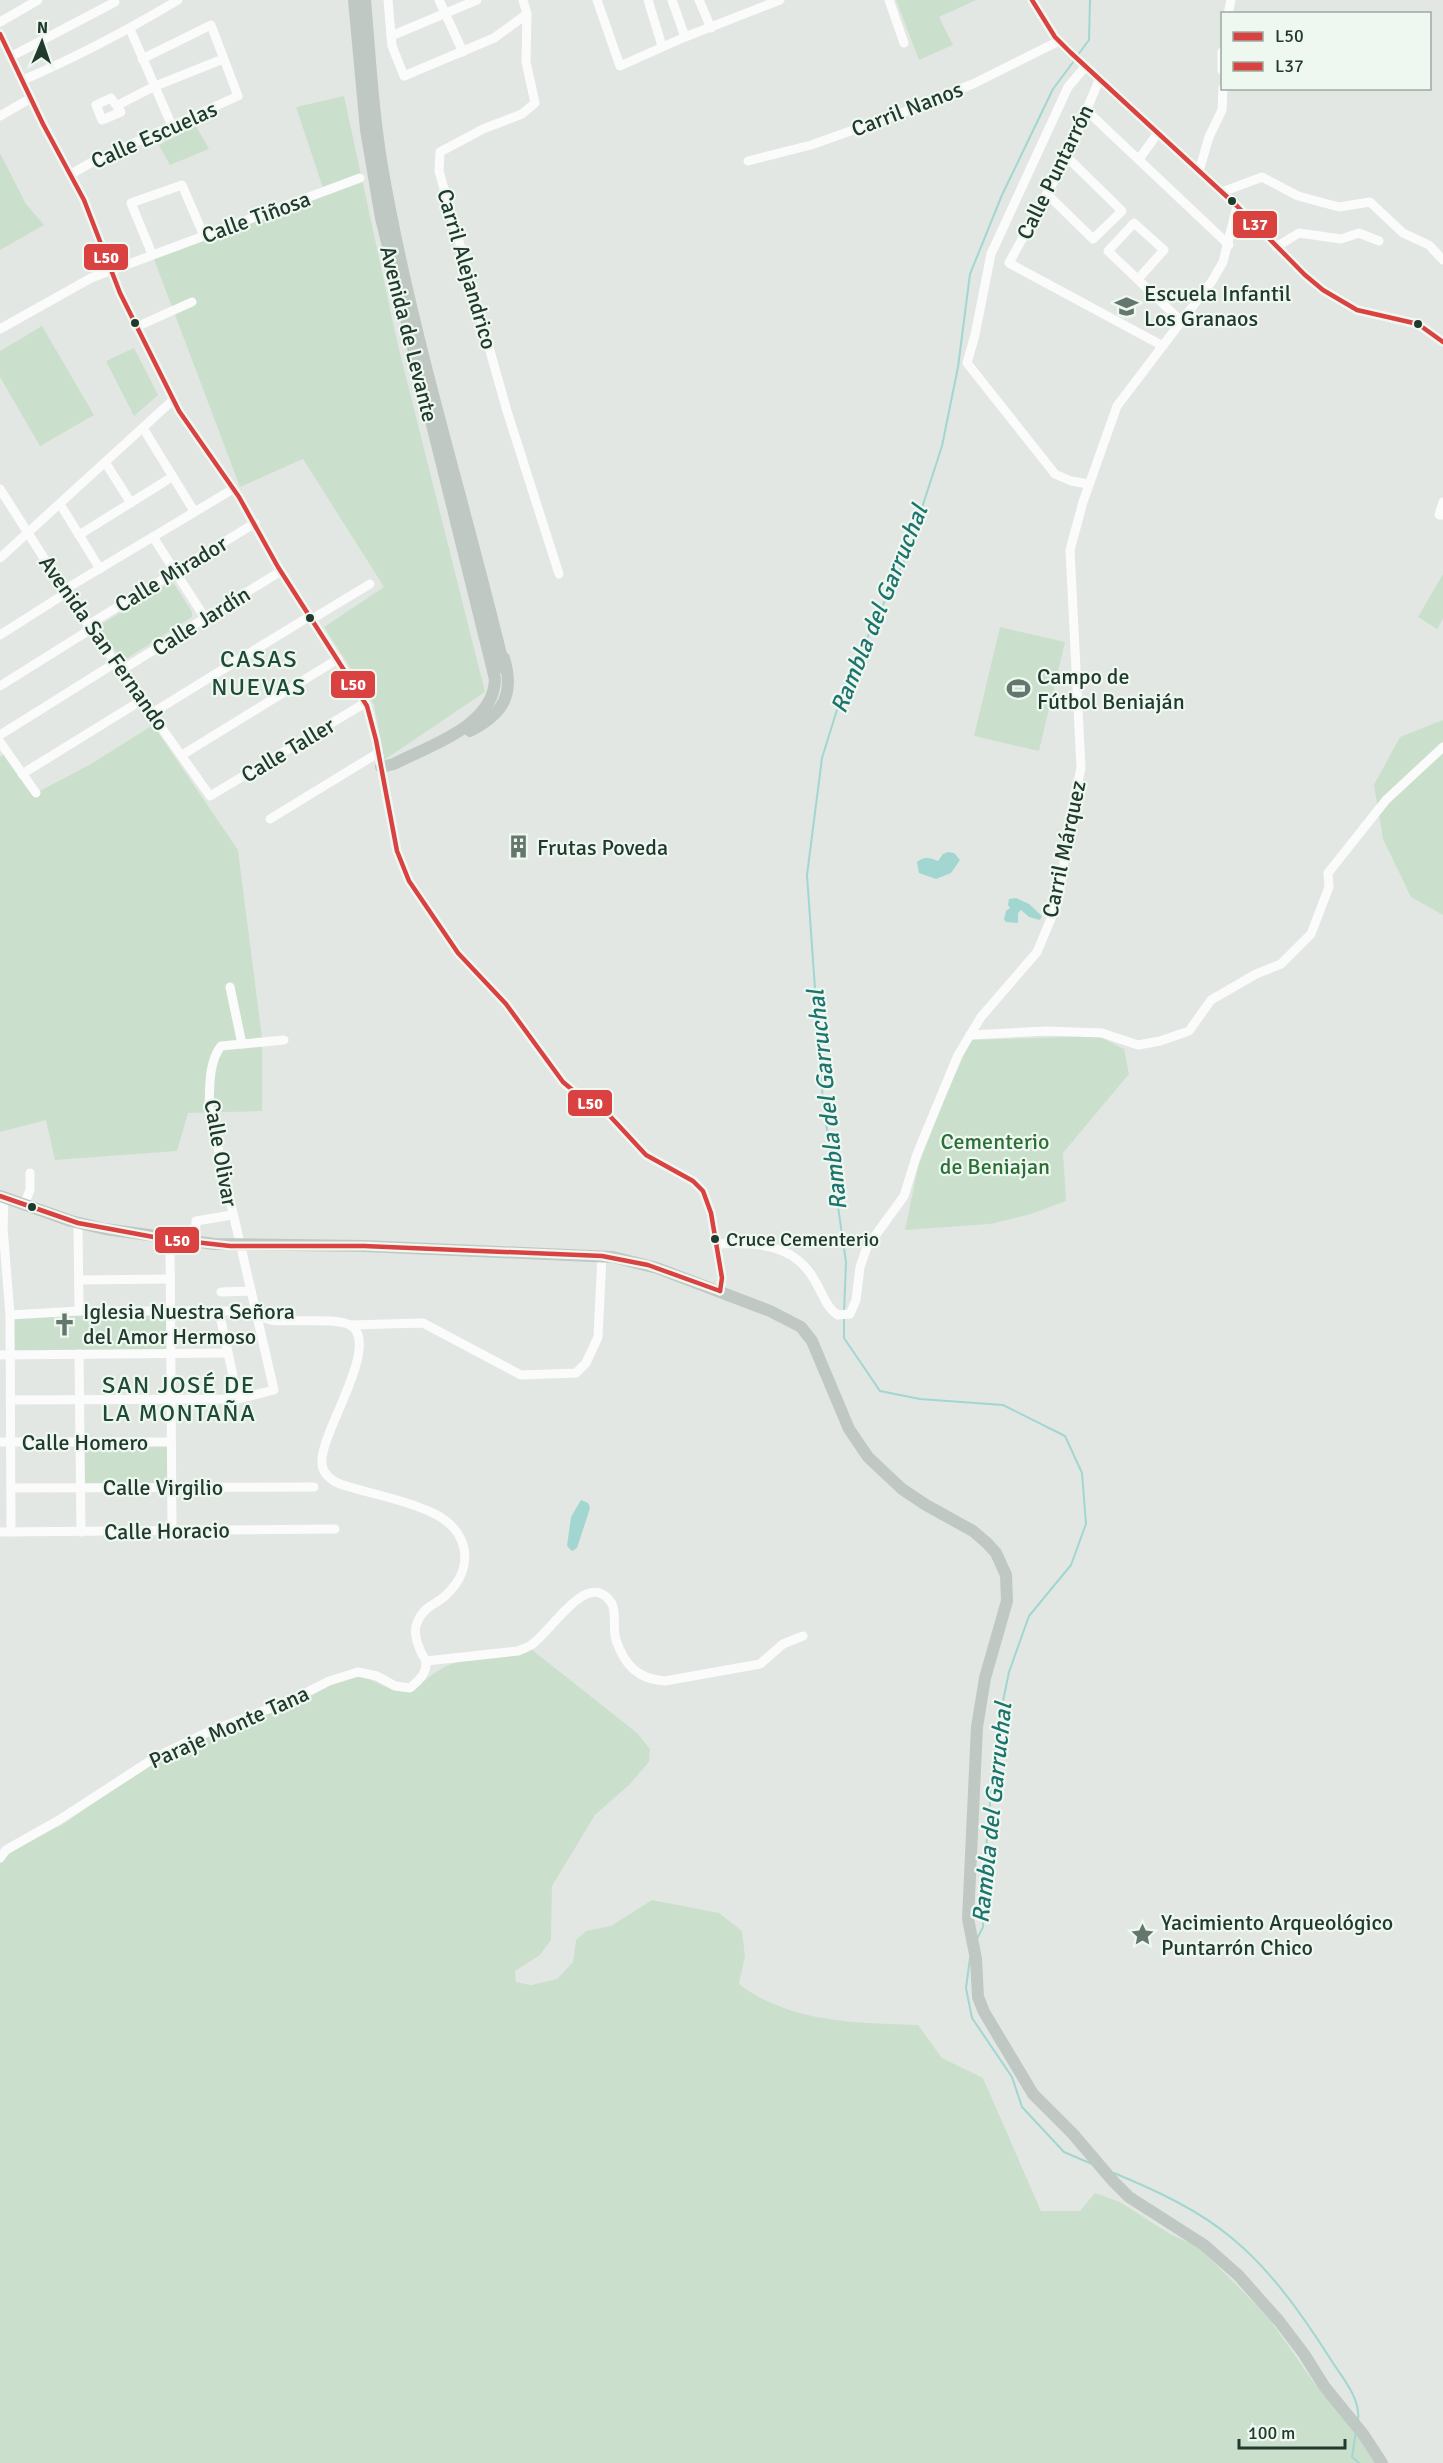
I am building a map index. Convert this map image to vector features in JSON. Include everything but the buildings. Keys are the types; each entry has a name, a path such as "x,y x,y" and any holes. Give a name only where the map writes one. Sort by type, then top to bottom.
{"main road":[{"name":"Avenida de Levante","path":"354,0 366,130 381,218 492,664 494,690 479,717 382,772"},
{"name":"Avenida de Levante","path":"365,0 377,128 392,216 503,663 498,668 492,664"},
{"name":"Avenida de Levante","path":"382,772 485,723 498,711 507,694 508,679 495,631"},
{"path":"2,1197 78,1223 121,1233 195,1242 239,1246 364,1246 602,1256 648,1265 783,1316 801,1327 812,1341 849,1429 868,1457 902,1489 973,1531 991,1548 1002,1564 1006,1575 1007,1601 985,1678 977,1727 968,1918 976,1959 978,1997 984,2012 1033,2094 1113,2181 1149,2211 1204,2245 1238,2275 1279,2321 1382,2463"}],"street":[{"path":"0,22 38,0"},
{"path":"23,80 71,60 130,29 178,0"},
{"path":"388,0 392,46 404,76 494,39 527,14 523,0"},
{"path":"439,0 463,52"},
{"path":"391,36 477,0"},
{"path":"597,0 620,66 639,59 662,46 780,0"},
{"path":"648,0 662,46"},
{"path":"672,0 685,37"},
{"path":"699,0 711,28"},
{"path":"889,0 904,43"},
{"path":"1032,0 1059,41 1237,206 1312,282 1351,308 1411,322 1426,329 1443,342"},
{"path":"12,56 115,2"},
{"name":"Carril Alejandrico","path":"527,14 526,62 535,103 522,114 483,129 440,152 439,171 507,411 559,574"},
{"path":"118,105 153,87 223,59 212,25 142,59"},
{"path":"130,29 153,87 172,126"},
{"path":"1,36 87,207 110,270 173,400 255,523 281,571 365,703 402,868 432,916 459,953 506,1004 563,1082 582,1098 608,1114 646,1155 699,1185 708,1200 722,1278 720,1291"},
{"name":"Carril Nanos","path":"748,161 801,147 907,111 975,83 1059,41"},
{"name":"Calle Escuelas","path":"71,174 94,161 238,96 223,59"},
{"path":"1085,67 1068,87 991,254 975,336 967,363 1055,474 1071,481 1089,484"},
{"name":"Calle Puntarrón","path":"1099,80 1067,157 1009,263 1163,346"},
{"path":"1199,171 1209,137 1222,110 1223,90"},
{"path":"0,116 31,98"},
{"path":"1086,110 1229,245"},
{"path":"1139,159 1158,133"},
{"path":"1047,194 1093,239 1122,211 1067,157"},
{"path":"1222,192 1262,177 1298,196 1339,207 1370,202 1403,233 1429,245 1443,260"},
{"name":"Calle Tiñosa","path":"0,329 82,282 110,270 360,178"},
{"path":"152,254 131,203 182,185 204,236"},
{"name":"Carril Márquez","path":"716,1244 749,1243 786,1251 801,1261 813,1277 832,1312 838,1316 850,1314 856,1300 860,1267 867,1247 904,1196 925,1135 958,1055 981,1017 1037,952 1058,902 1081,768 1070,550 1089,484 1117,406 1139,374 1212,281 1223,262 1229,245 1237,206"},
{"path":"1137,279 1164,250 1134,223 1108,251 1137,279 1181,321"},
{"path":"1276,247 1299,233 1341,239 1359,233 1379,242"},
{"path":"136,327 192,302"},
{"path":"0,558 173,400"},
{"path":"143,428 195,511"},
{"path":"105,462 131,503"},
{"path":"79,536 172,477"},
{"name":"Avenida San Fernando","path":"0,489 65,592 210,796"},
{"path":"0,635 100,569 233,489"},
{"path":"1441,515 1443,502"},
{"path":"60,504 100,569"},
{"name":"Calle Mirador","path":"0,686 175,572 255,523"},
{"path":"153,537 205,618"},
{"name":"Calle Jardín","path":"0,735 205,618 281,571"},
{"path":"152,713 370,584"},
{"path":"182,755 338,659"},
{"path":"22,774 142,700"},
{"name":"Calle Taller","path":"210,796 365,703"},
{"path":"0,742 36,793"},
{"path":"970,1035 1047,1031 1102,1033 1138,1045 1160,1041 1189,1030 1211,1000 1256,974 1281,964 1311,934 1329,887 1328,873 1386,800 1443,747"},
{"path":"270,819 378,753"},
{"path":"230,987 242,1044"},
{"name":"Calle Olivar","path":"238,1399 274,1390 232,1215 209,1109 209,1098 215,1055 221,1046 284,1040"},
{"path":"24,1205 30,1190 30,1173"},
{"path":"2,1197 2,1228 10,1315 5,1355 10,1400 11,1532"},
{"path":"195,1242 196,1221 232,1215"},
{"path":"78,1223 79,1311"},
{"path":"170,1239 172,1530"},
{"path":"10,1315 79,1311 256,1311 262,1317 271,1320 338,1322 350,1325 423,1323 521,1374 576,1373 586,1363 598,1337 602,1256"},
{"path":"79,1280 169,1279"},
{"path":"221,1292 251,1291"},
{"path":"10,1400 238,1399 219,1311"},
{"path":"350,1325 359,1339 356,1363 353,1378 325,1444 322,1463 324,1469 333,1481 340,1484 434,1513 451,1524 463,1543 466,1554 462,1572 446,1595 426,1608 415,1625 419,1650 426,1662 518,1651 532,1645 569,1606 589,1593 600,1593 609,1600 614,1608 616,1639 633,1670 649,1680 665,1681 760,1664 783,1644 803,1636"},
{"path":"5,1355 228,1353"},
{"path":"79,1354 81,1532"},
{"name":"Calle Homero","path":"0,1442 171,1442"},
{"name":"Calle Virgilio","path":"11,1488 314,1487"},
{"name":"Calle Horacio","path":"0,1532 335,1529"},
{"name":"Paraje Monte Tana","path":"0,1858 6,1850 59,1820 156,1757 208,1732 292,1700 330,1681 358,1672 377,1676 395,1686 410,1688 427,1669 426,1662"}],"green space":[{"path":"896,0 976,0 939,17 953,45 919,60"},
{"path":"344,96 397,341 485,692 384,760 374,705 324,627 384,587 303,459 240,487 152,254 324,191 296,107"},
{"path":"196,126 209,149 170,165 159,145"},
{"path":"0,153 26,204 44,225 0,250"},
{"path":"42,326 94,415 40,446 0,377 0,351"},
{"path":"134,348 158,395 134,416 106,361"},
{"path":"1443,574 1443,619 1437,629 1418,617"},
{"path":"171,582 192,612 192,617 126,659 121,659 100,629 100,625"},
{"name":"Campo de Fútbol Beniaján","path":"1000,627 1065,642 1039,751 974,736"},
{"path":"1443,720 1443,915 1411,897 1383,839 1374,785 1400,737"},
{"path":"153,725 238,850 262,1038 262,1111 188,1113 177,1151 55,1160 46,1120 0,1132 0,757 7,752 36,793 91,764"},
{"name":"Cementerio de Beniajan","path":"1098,1036 1124,1049 1129,1074 1063,1153 1066,1201 1031,1214 990,1224 905,1230 918,1167 944,1099 971,1040"},
{"path":"169,1311 170,1353 10,1355 10,1315"},
{"path":"80,1442 171,1442 171,1487 80,1488"},
{"path":"531,1649 637,1733 650,1749 649,1762 629,1785 595,1815 552,1886 551,1940 540,1955 515,1971 516,1982 531,1985 557,1979 573,1962 576,1940 586,1931 611,1926 652,1900 719,1913 742,1931 745,1956 739,1984 759,1997 802,2014 848,2021 918,2025 942,2058 983,2078 1041,2211 1080,2211 1095,2193 1120,2202 1170,2234 1199,2247 1268,2317 1317,2387 1367,2446 1376,2463 0,2463 0,1863 12,1850 63,1824 156,1760 196,1740 349,1677 364,1678 388,1688 408,1689 415,1687 443,1668 458,1662"}],"water":[{"path":"954,853 960,860 951,873 936,879 919,873 917,862 927,858 938,861 943,854"},
{"path":"1016,898 1029,904 1042,916 1040,920 1029,917 1021,910 1018,913 1018,923 1006,922 1004,919 1006,911 1010,908 1009,899"},
{"path":"581,1500 588,1503 590,1508 577,1548 572,1551 567,1546 571,1517"}],"waterway":[{"name":"Rambla del Garruchal","path":"1077,56 1089,40 1090,0"},
{"name":"Rambla del Garruchal","path":"844,1313 846,1262 823,1102 807,875 822,758 845,684 906,557 942,446 958,367 970,274 1002,195 1053,89 1074,61"},
{"name":"Rambla del Garruchal","path":"844,1319 844,1338 880,1391 920,1399 1003,1405 1065,1436 1082,1473 1086,1524 1071,1565 1029,1616 1009,1672 996,1735 984,1872 983,1927 977,1939"},
{"name":"Rambla del Garruchal","path":"970,1958 966,1988 972,2018 1012,2077 1022,2107 1064,2152 1092,2164"},
{"name":"Rambla del Garruchal","path":"1114,2173 1161,2194 1206,2219 1233,2239 1262,2266 1288,2297 1342,2375 1357,2405 1358,2420"},
{"name":"Rambla del Garruchal","path":"1356,2431 1352,2457 1359,2463"}],"transit line":[{"name":"L37","path":"1032,0 1055,37 1070,52 1237,206 1305,275 1323,290 1357,310 1418,324 1443,342"},
{"name":"L50","path":"0,34 43,124 84,200 120,293 179,411 239,497 278,567 367,706 376,740 397,851 409,881 458,953 506,1004 563,1082 582,1098 608,1114 646,1155 693,1181 703,1191 711,1213 722,1278 720,1291"},
{"name":"L50","path":"0,1196 78,1223 159,1238 230,1246 364,1246 602,1256 648,1265 720,1291"}],"place":[{"name":"Escuela Infantil Los Granaos","path":"1126,306"},
{"name":"Campo de Fútbol Beniaján","path":"1019,689"},
{"name":"Frutas Poveda","path":"519,847"},
{"name":"Cruce Cementerio","path":"715,1239"},
{"name":"Iglesia Nuestra Señora del Amor Hermoso","path":"65,1324"},
{"name":"Yacimiento Arqueológico Puntarrón Chico","path":"1143,1935"}],"district":[{"name":"CASAS NUEVAS","path":"259,673"},
{"name":"SAN JOSÉ DE LA MONTAÑA","path":"179,1399"}]}
